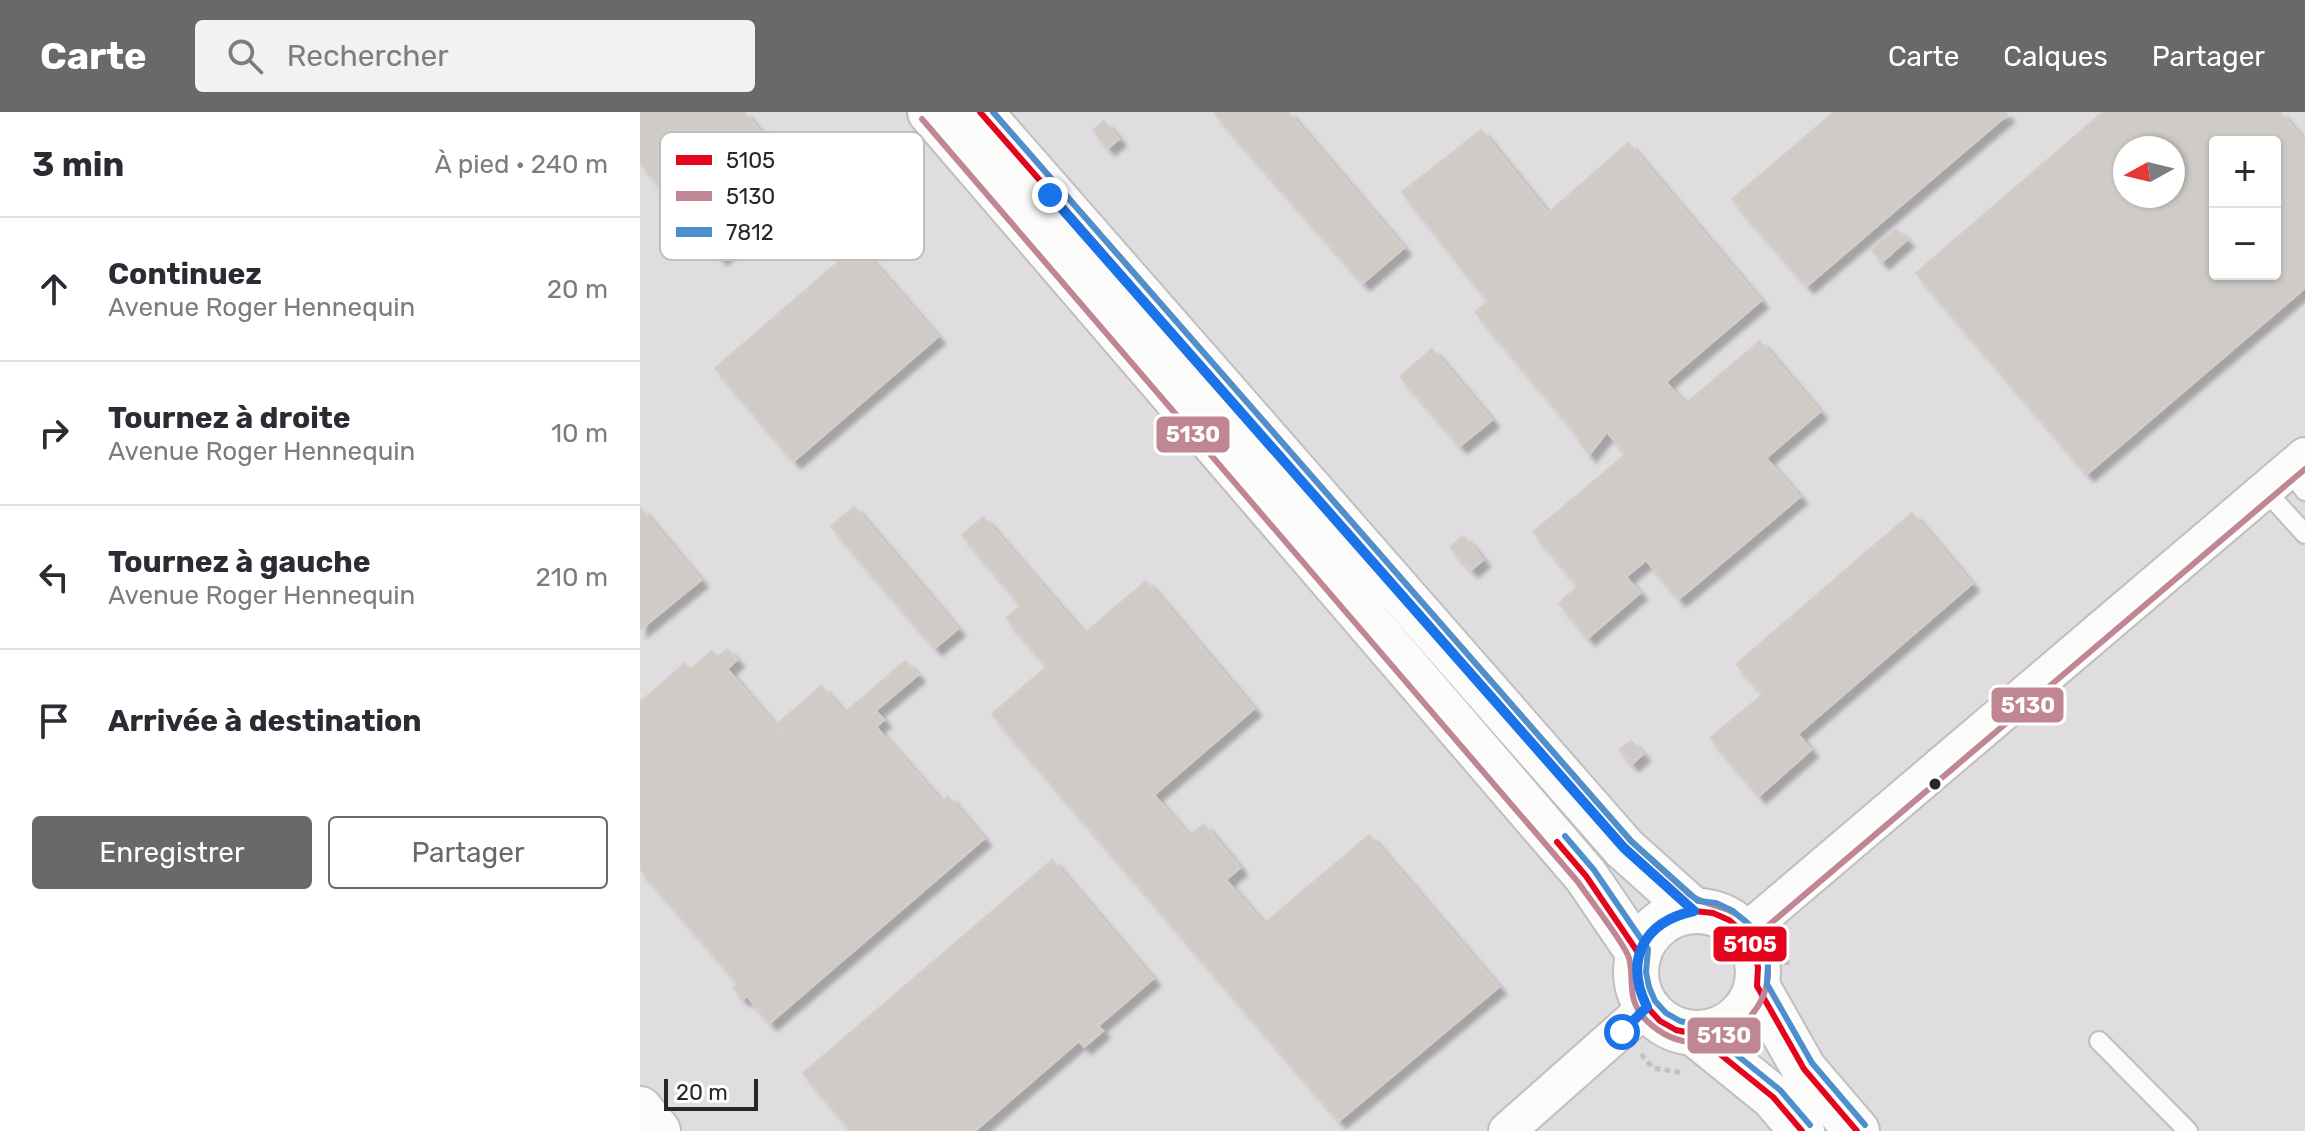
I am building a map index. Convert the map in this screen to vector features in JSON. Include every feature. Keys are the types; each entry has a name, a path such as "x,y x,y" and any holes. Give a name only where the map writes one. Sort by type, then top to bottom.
{"street":[{"path":"930,112 1586,876 1639,954"},
{"path":"980,112 1624,848 1694,911"},
{"path":"1744,933 2291,477"},
{"path":"1695,1034 1716,1031 1735,1021 1749,1005 1757,986 1758,967 1744,933 1729,920 1713,913 1694,911 1676,915 1660,924 1647,937 1639,954 1636,972 1639,990 1647,1007 1668,1025 1695,1034 1773,1097 1802,1131"},
{"path":"1757,986 1804,1069 1857,1131"},
{"path":"1507,1131 1647,1007"},
{"path":"640,1109 658,1131"}],"lane":[{"path":"2291,477 2305,534"},
{"path":"2099,1041 2188,1131"}],"shaded area":[{"path":"640,112 2305,112 2305,1131 640,1131"}],"building":[{"path":"640,112 744,112 761,132 660,132 660,187 640,163"},
{"path":"1288,112 1404,248 1363,283 1215,114"},
{"path":"1834,112 2005,112 2007,115 1807,286 1732,199"},
{"path":"2103,112 2280,112 2305,141 2305,288 2087,474 1916,273"},
{"path":"1104,121 1119,139 1108,148 1093,130"},
{"path":"1481,130 1548,213 1469,277 1402,192"},
{"path":"1628,143 1761,301 1607,432 1589,455 1570,426 1642,364 1547,252 1489,301 1469,277"},
{"path":"1896,229 1907,240 1882,262 1872,250"},
{"path":"1547,252 1642,364 1570,426 1475,312"},
{"path":"841,260 871,260 938,337 794,461 715,368"},
{"path":"1760,341 1820,412 1766,458 1800,497 1679,599 1646,560 1626,577 1640,593 1588,638 1559,603 1578,586 1533,532 1626,454 1607,432 1666,382 1685,404"},
{"path":"1432,349 1492,420 1460,446 1400,376"},
{"path":"854,507 958,629 935,648 831,526"},
{"path":"640,508 701,580 640,630"},
{"path":"1912,513 1972,584 1798,734 1811,750 1759,796 1710,738 1763,694 1736,664"},
{"path":"983,517 1084,634 1146,581 1254,709 1154,795 1189,836 1204,824 1240,868 1226,880 1264,924 1369,835 1499,987 1339,1121 992,714 1047,666 1006,618 1021,605 962,535"},
{"path":"1463,536 1473,547 1460,558 1450,547"},
{"path":"1473,547 1483,560 1471,570 1460,558"},
{"path":"727,649 737,660 728,668 717,657"},
{"path":"712,651 788,741 834,701 856,727 660,892 640,869 640,702 660,685 665,692"},
{"path":"905,661 918,675 856,727 844,713"},
{"path":"685,663 691,670 665,692 660,685"},
{"path":"821,686 834,701 788,741 776,725"},
{"path":"876,711 884,720 876,727 941,801 927,812 856,727"},
{"path":"856,727 927,812 948,796 984,839 770,1023 747,996 743,999 733,988 739,984 660,892"},
{"path":"1631,741 1643,754 1632,764 1619,750"},
{"path":"1052,860 1153,979 1098,1026 1103,1031 1084,1047 1079,1041 975,1131 852,1131 803,1073"}],"transit line":[{"name":"5105","path":"980,112 1624,848 1694,911 1713,913 1729,920 1744,933 1758,967 1757,986 1804,1069 1857,1131"},
{"name":"5130","path":"922,119 1578,882 1626,951 1631,966 1633,997 1647,1021 1674,1038 1701,1042 1726,1035 1748,1019 1762,997 1768,972 1763,945 1744,920 1690,895 1631,841 993,112"},
{"name":"7812","path":"993,112 1631,841 1698,901 1716,903 1733,911 1752,927 1768,964 1767,984 1812,1063 1865,1125"},
{"name":"5130","path":"1750,941 2305,469"},
{"name":"7812","path":"1565,836 1594,870 1648,949 1646,972 1655,1001 1666,1013 1680,1021 1701,1026 1780,1090 1810,1125"},
{"name":"5105","path":"1557,842 1586,876 1639,954 1636,972 1639,990 1647,1007 1660,1021 1676,1030 1695,1034 1773,1097 1802,1131"}],"route":[{"path":"1050,195 1624,848 1694,911 1676,915 1660,924 1647,937 1639,954 1636,972 1639,990 1647,1007 1622,1032"}]}
